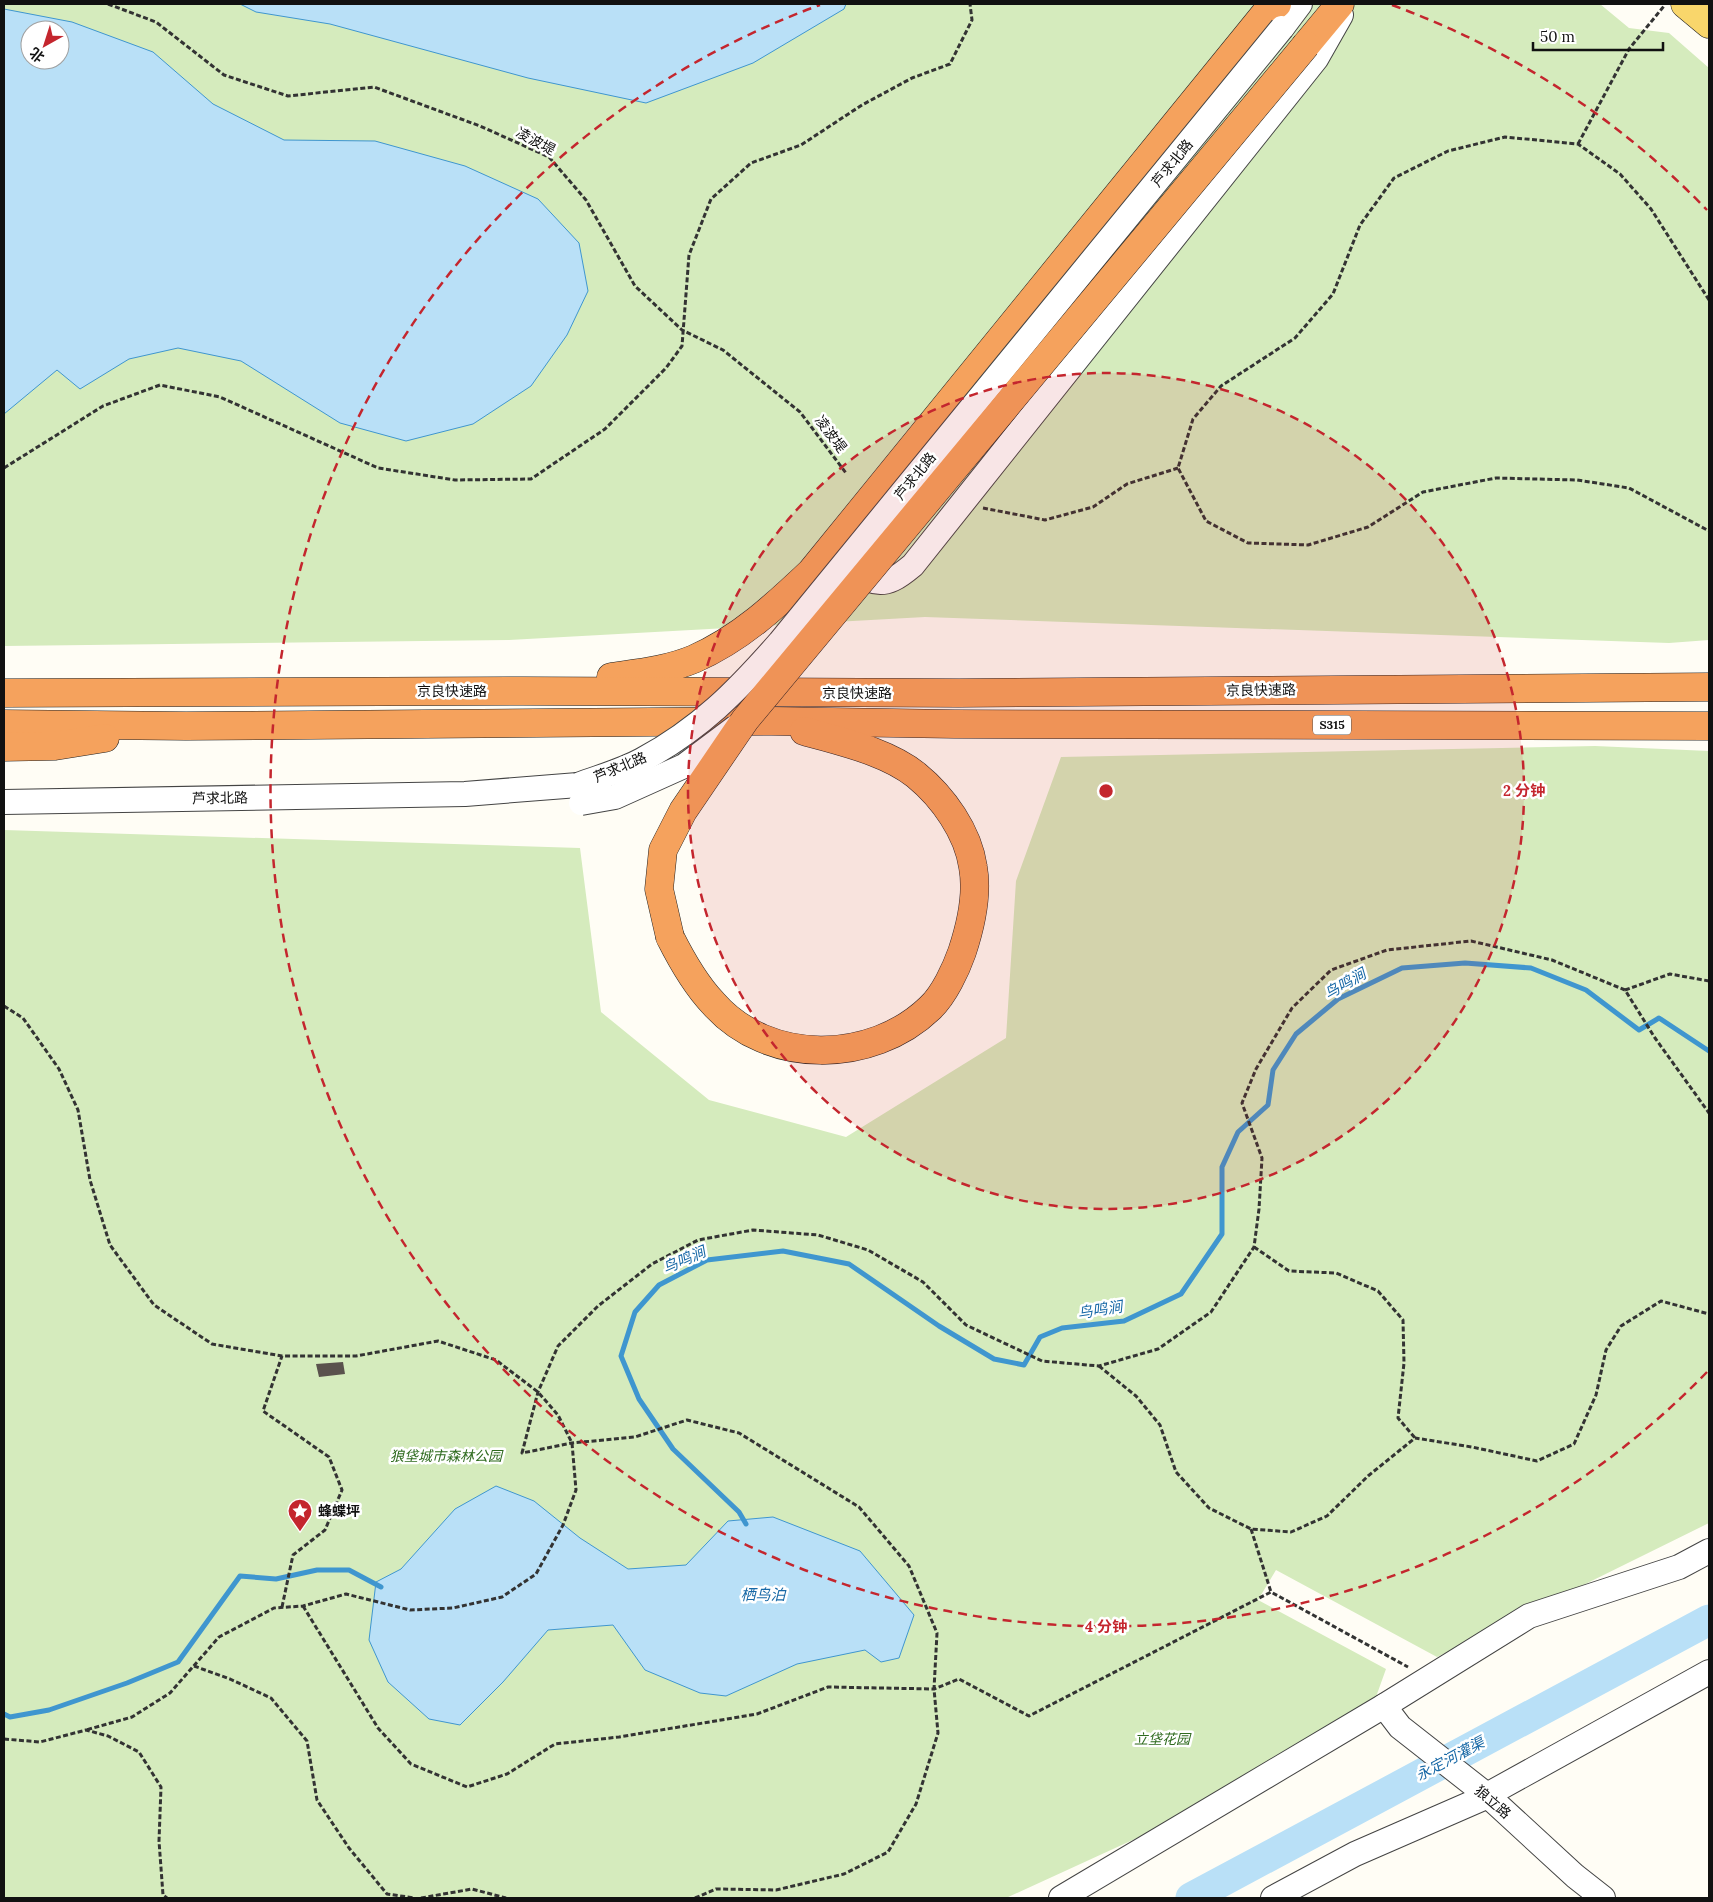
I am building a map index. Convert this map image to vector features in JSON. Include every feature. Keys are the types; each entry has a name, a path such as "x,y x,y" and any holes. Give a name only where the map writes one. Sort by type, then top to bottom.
{"highway":[{"path":"772,721 878,753 916,775 943,803 964,836 973,866 974,896 970,924 955,971 931,1007 896,1034 851,1049 805,1050 767,1042 735,1023 714,1004 686,968 670,937 659,889 663,850 683,811 745,720 1340,4"},
{"path":"523,691 650,672 693,660 732,639 768,613 811,572 1264,15 1280,16"},
{"name":"京良快速路","path":"4,693 523,691 959,693 1709,686"},
{"name":"京良快速路","path":"186,726 772,721 954,724 1709,726"},
{"path":"4,724 186,726"},
{"path":"4,747 54,746 186,726"}],"main road":[{"path":"1685,4 1709,24"}],"street":[{"name":"芦求北路","path":"579,794 640,762 683,736 710,715 743,684 786,634 1280,16 1300,4"},
{"path":"860,511 850,532 848,550 855,567 870,580 885,582 898,577 913,565 1316,59 1348,4"},
{"name":"芦求北路","path":"4,802 465,794 579,794 615,797 684,766 745,720"},
{"path":"1061,1898 1384,1706 1529,1616 1679,1567 1709,1550"},
{"path":"1273,1898 1355,1854 1487,1796 1709,1672"},
{"name":"狼立路","path":"1384,1706 1400,1727 1487,1796 1575,1876 1603,1898"}],"path":[{"name":"凌波堤","path":"108,4 156,22 224,75 288,96 374,87 480,126 549,157 586,200 635,286 682,330 723,350 800,412 846,473"},
{"path":"4,468 104,406 160,385 220,397 378,468 455,480 531,479 605,429 666,368 682,346 689,254 711,199 751,163 801,145 862,105 912,78 950,64 972,20 970,4"},
{"path":"1578,144 1629,49 1666,4"},
{"path":"1709,300 1651,208 1620,174 1578,144 1505,137 1448,151 1394,178 1360,225 1333,294 1295,338 1221,386 1193,419 1178,468 1206,521 1248,543 1308,545 1368,527 1423,492 1496,478 1577,480 1630,488 1709,531"},
{"path":"983,508 1045,520 1093,506 1127,484 1178,468"},
{"path":"695,1898 716,1889 776,1890 786,1888 844,1874 888,1852 916,1804 938,1733 934,1689 937,1633 909,1566 859,1507 739,1434 687,1420 635,1437 572,1443 522,1453 538,1392 558,1346 598,1306 652,1264 698,1240 753,1230 818,1235 868,1250 923,1282 966,1325 1040,1360 1099,1366 1158,1349 1211,1312 1254,1247 1259,1210 1262,1158 1242,1103 1256,1069 1292,1008 1331,970 1387,950 1471,941 1552,960 1625,990 1709,1113"},
{"path":"1625,990 1670,974 1709,981"},
{"path":"4,1006 23,1018 59,1069 78,1110 90,1180 110,1245 154,1305 212,1344 282,1356 356,1356 438,1341 496,1360 538,1392 558,1415 572,1443 576,1490 563,1525 536,1574 502,1597 453,1608 410,1610 346,1594 303,1606 274,1608 219,1638 170,1694 132,1717 40,1742 4,1739"},
{"path":"1254,1247 1289,1271 1336,1273 1378,1291 1403,1320 1404,1363 1398,1418 1415,1438 1472,1447 1537,1461 1574,1444 1596,1395 1606,1350 1621,1326 1661,1301 1709,1314"},
{"path":"282,1356 263,1411 329,1457 342,1490 325,1530 292,1555 282,1607"},
{"path":"1099,1366 1136,1396 1160,1425 1176,1472 1210,1508 1251,1529 1291,1532 1327,1516 1368,1476 1415,1438"},
{"path":"1251,1529 1271,1592 1428,1679"},
{"path":"303,1606 378,1728 411,1764 467,1787 507,1774 555,1744 619,1737 757,1714 828,1687 934,1689 959,1679 1029,1716 1271,1592"},
{"path":"194,1666 230,1679 271,1698 307,1741 316,1800 349,1848 387,1894 415,1898"},
{"path":"86,1730 108,1736 138,1752 160,1787 159,1841 164,1895 167,1898"},
{"path":"421,1898 472,1889 506,1898"}],"green space":[{"path":"4,4 1600,4 1629,28 1669,33 1709,68 1709,640 1669,643 925,617 509,640 4,646"},
{"name":"狼垡城市森林公园","path":"1595,746 1709,751 1709,1523 1437,1657 1276,1570 1258,1600 1386,1669 1372,1708 1161,1827 1006,1898 4,1898 4,830 580,848 601,1012 709,1100 846,1137 1006,1038 1016,881 1061,757"}],"water":[{"path":"240,4 846,4 844,9 753,63 646,103 528,78 330,24 256,12"},
{"path":"4,9 62,20 20,20 20,70 70,70 70,22 72,22 153,52 213,104 284,140 375,141 465,166 538,199 579,243 588,291 567,335 531,386 473,424 406,441 340,423 241,361 178,348 129,359 80,389 57,370 4,414"},
{"name":"栖鸟泊","path":"496,1486 534,1501 580,1538 628,1569 686,1565 728,1521 773,1517 860,1551 914,1615 899,1658 881,1662 865,1650 797,1664 726,1696 700,1693 645,1670 613,1625 548,1630 503,1682 460,1725 429,1719 388,1682 369,1640 376,1582 401,1569 455,1509"}],"building":[{"path":"343,1362 345,1374 319,1377 316,1364"}],"waterway":[{"name":"鸟鸣涧","path":"746,1524 739,1512 673,1449 639,1399 621,1356 635,1312 659,1285 707,1260 783,1251 849,1264 939,1326 994,1359 1024,1365 1040,1337 1062,1328 1124,1321 1181,1294 1222,1234 1222,1167 1238,1132 1268,1105 1273,1070 1296,1034 1338,999 1402,968 1465,963 1531,968 1586,990 1639,1030 1659,1018 1709,1051"},
{"path":"4,1714 10,1717 49,1710 127,1683 178,1662 240,1576 276,1579 317,1570 349,1570 381,1587"},
{"name":"永定河灌渠","path":"1191,1898 1709,1620"}],"place":[{"name":"蜂蝶坪","path":"300,1532"}],"park label":[{"name":"立垡花园","path":"1162,1739"}]}
